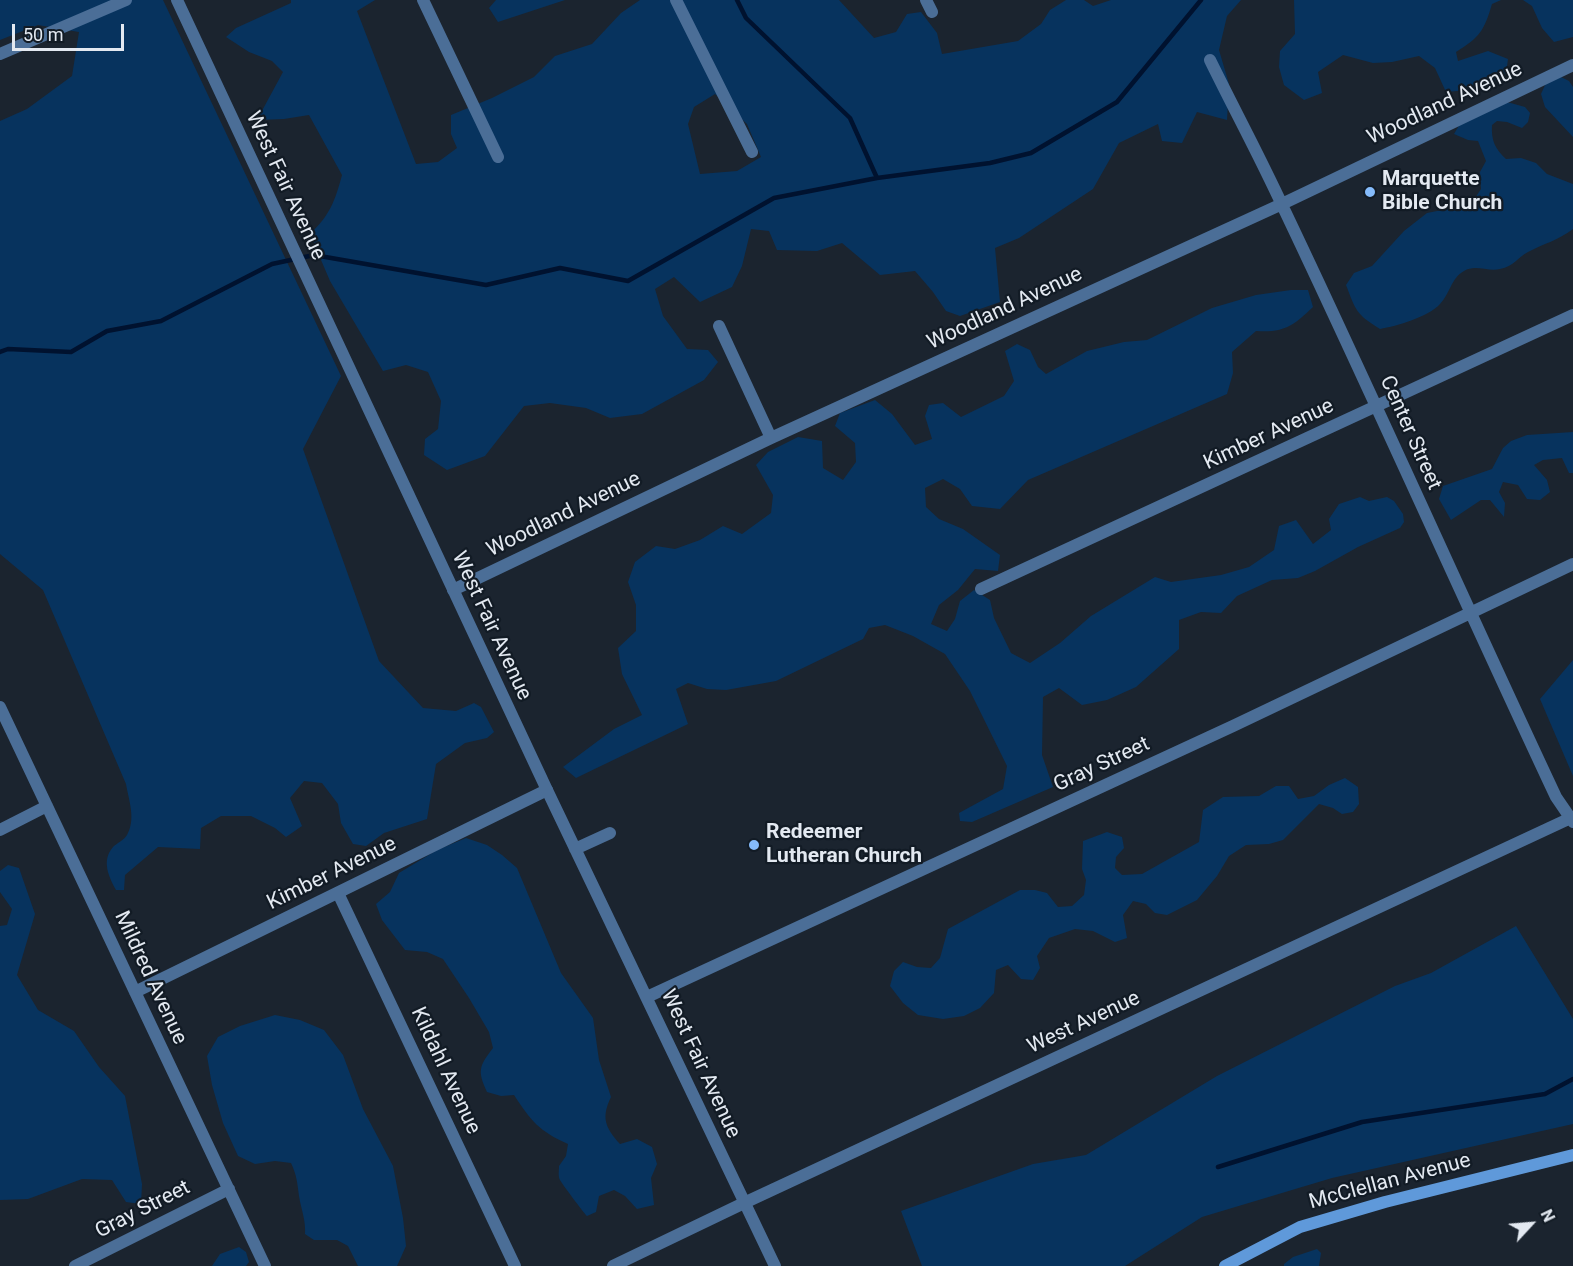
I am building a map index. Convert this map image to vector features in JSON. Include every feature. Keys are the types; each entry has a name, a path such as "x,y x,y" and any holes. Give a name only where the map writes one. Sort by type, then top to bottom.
{"main road":[{"name":"McClellan Avenue","path":"1225,1266 1300,1227 1385,1202 1573,1155"}],"street":[{"path":"0,54 126,0"},
{"name":"West Fair Avenue","path":"177,0 547,790 775,1266"},
{"path":"423,0 498,157"},
{"path":"676,0 752,152"},
{"name":"Center Street","path":"1210,60 1282,204 1556,797 1572,819"},
{"name":"Woodland Avenue","path":"453,590 771,438 1282,204 1573,65"},
{"name":"Kimber Avenue","path":"981,589 1573,315"},
{"path":"719,326 771,438"},
{"name":"Gray Street","path":"647,997 1233,726 1573,564"},
{"name":"Mildred Avenue","path":"0,707 265,1266"},
{"name":"Kimber Avenue","path":"135,992 547,790"},
{"path":"0,830 47,806"},
{"name":"West Avenue","path":"613,1266 1572,819"},
{"path":"575,849 610,833"},
{"name":"Kildahl Avenue","path":"338,893 515,1266"},
{"name":"Gray Street","path":"75,1266 229,1189"}],"shaded area":[{"path":"0,0 163,0 341,376 303,449 379,661 423,708 456,711 474,703 481,707 494,732 487,738 465,743 436,764 427,819 384,833 366,846 353,844 341,823 338,804 322,783 304,781 290,798 302,826 286,837 275,828 251,816 221,816 201,828 200,849 158,847 125,875 124,890 116,890 113,885 107,869 107,858 113,847 127,835 131,823 126,784 43,590 0,554 0,121 27,109 72,76 79,32 38,25 0,40"},
{"path":"291,0 375,0 357,11 416,164 438,162 457,148 451,134 451,115 534,77 555,56 592,44 621,13 640,0 839,0 874,38 896,32 907,14 921,12 937,33 942,54 1018,41 1041,24 1050,10 1066,0 1084,0 1093,6 1111,0 1241,0 1227,16 1219,50 1229,84 1227,120 1197,112 1182,143 1162,141 1158,124 1119,143 1093,189 1019,238 995,248 1000,302 960,316 946,311 915,271 880,275 842,243 817,251 777,250 769,231 751,229 742,266 732,287 700,302 674,277 655,289 663,316 687,349 708,350 718,362 704,380 642,414 610,418 586,408 550,403 524,406 485,456 447,470 424,455 425,439 438,429 441,401 428,372 406,365 383,371 330,281 310,234 331,207 342,175 309,115 257,120 283,72 272,61 249,52 226,37 236,28 291,3","holes":["715,94 747,124 761,157 737,171 700,174 688,124 694,107"]},
{"path":"496,0 565,0 498,22 489,8"},
{"path":"1294,0 1501,0 1492,4 1486,21 1476,37 1456,52 1458,61 1488,51 1508,59 1506,74 1479,89 1446,92 1435,68 1419,56 1392,62 1373,63 1343,55 1318,72 1322,93 1304,100 1284,85 1279,67 1280,51 1295,34"},
{"path":"1523,0 1573,0 1573,37 1554,42 1542,28 1532,6"},
{"path":"1561,77 1569,81 1573,87 1573,137 1545,107 1541,94 1546,83"},
{"path":"1507,102 1525,107 1530,113 1528,122 1522,128 1497,121 1492,125 1496,148 1506,159 1521,158 1536,163 1547,174 1573,184 1573,229 1528,252 1505,268 1495,270 1473,268 1464,271 1456,278 1435,309 1412,320 1380,329 1358,311 1346,285 1354,273 1372,266 1404,231 1427,213 1473,201 1481,189 1480,172 1486,161 1478,141 1468,140 1454,134 1461,122"},
{"path":"1308,290 1313,307 1288,327 1274,331 1256,331 1232,352 1233,373 1227,394 1028,480 1000,509 972,506 960,489 943,479 925,488 926,507 939,519 963,529 1000,555 998,571 975,569 958,590 939,605 931,624 947,631 955,619 960,601 974,590 990,600 994,618 1011,653 1030,663 1060,643 1091,616 1155,577 1171,582 1221,575 1249,567 1274,550 1279,526 1296,520 1313,544 1331,530 1329,519 1339,504 1360,497 1369,501 1387,497 1394,501 1403,514 1404,522 1400,528 1358,547 1315,571 1298,578 1272,580 1237,596 1221,613 1201,612 1179,620 1179,649 1136,687 1107,700 1082,705 1059,688 1043,697 1042,755 1053,787 972,822 960,821 959,813 1003,789 1007,766 970,691 945,654 913,636 885,625 869,628 863,639 776,681 726,690 707,689 688,683 676,689 688,724 576,778 563,767 614,729 642,715 622,674 618,648 636,631 636,605 628,582 635,562 656,546 675,549 700,540 723,526 742,534 771,513 773,495 756,465 768,452 798,437 822,441 823,468 843,480 856,462 855,443 835,426 840,413 875,400 892,414 915,445 932,439 925,416 929,405 943,403 961,417 1004,396 1014,381 1005,351 1017,344 1030,350 1038,367 1046,374 1087,351 1124,342 1147,340 1212,308 1256,295"},
{"path":"1573,432 1573,473 1569,473 1562,458 1543,460 1534,465 1547,480 1550,492 1540,500 1527,499 1518,485 1503,482 1499,492 1505,503 1504,517 1490,500 1481,500 1451,520 1439,499 1443,486 1492,469 1503,448 1511,441 1527,435"},
{"path":"1573,660 1573,776 1540,699"},
{"path":"1345,778 1358,787 1359,804 1353,812 1342,814 1333,808 1319,804 1283,840 1269,844 1246,845 1229,856 1217,876 1197,900 1167,915 1155,913 1146,904 1133,901 1123,915 1127,938 1115,942 1093,931 1075,929 1049,938 1037,956 1040,968 1033,980 1021,979 1008,965 996,970 994,993 980,1008 964,1016 943,1019 918,1015 903,1003 890,986 894,971 903,962 917,967 931,968 940,958 948,929 1020,890 1047,893 1058,907 1072,906 1084,895 1086,880 1082,869 1083,841 1107,832 1122,837 1124,848 1116,857 1115,868 1122,875 1142,874 1199,842 1203,810 1223,797 1259,796 1276,786 1289,786 1298,799 1314,796 1329,785"},
{"path":"466,838 487,845 517,868 561,973 593,1018 599,1060 611,1097 605,1117 608,1127 620,1144 637,1139 652,1147 657,1164 651,1178 654,1205 637,1209 625,1196 614,1190 599,1196 596,1212 587,1216 559,1179 559,1166 566,1156 568,1144 550,1135 536,1124 514,1095 501,1096 487,1092 481,1069 493,1048 489,1032 443,959 427,952 405,950 382,920 376,904 390,892 399,873 437,850"},
{"path":"8,865 19,868 35,914 17,975 38,1010 74,1031 99,1067 125,1096 142,1184 141,1204 126,1202 112,1180 82,1179 28,1199 0,1200 0,926 7,925 12,909 0,892 0,871"},
{"path":"1516,926 1573,1019 1573,1124 1332,1178 1202,1217 1125,1266 922,1266 901,1211 1033,1164 1086,1155 1217,1076 1395,986 1431,973"},
{"path":"275,1015 300,1020 324,1030 343,1055 363,1109 393,1166 406,1246 397,1266 358,1266 348,1246 337,1240 314,1240 305,1234 304,1219 291,1163 275,1161 255,1164 238,1156 223,1123 212,1085 207,1056 218,1037 240,1026"},
{"path":"239,1247 246,1252 249,1262 246,1266 212,1266 220,1254"},
{"path":"1317,1249 1321,1253 1319,1266 1284,1266 1293,1257"}],"waterway":[{"path":"737,0 746,18 850,118 877,178"},
{"path":"0,352 8,349 71,352 107,331 161,321 272,264 314,255 486,285 560,268 628,281 774,198 877,178 990,163 1031,153 1117,102 1201,0"},
{"path":"1218,1167 1362,1122 1545,1094 1573,1079"}],"place":[{"name":"Marquette Bible Church","path":"1370,192"},
{"name":"Redeemer Lutheran Church","path":"754,845"}]}
